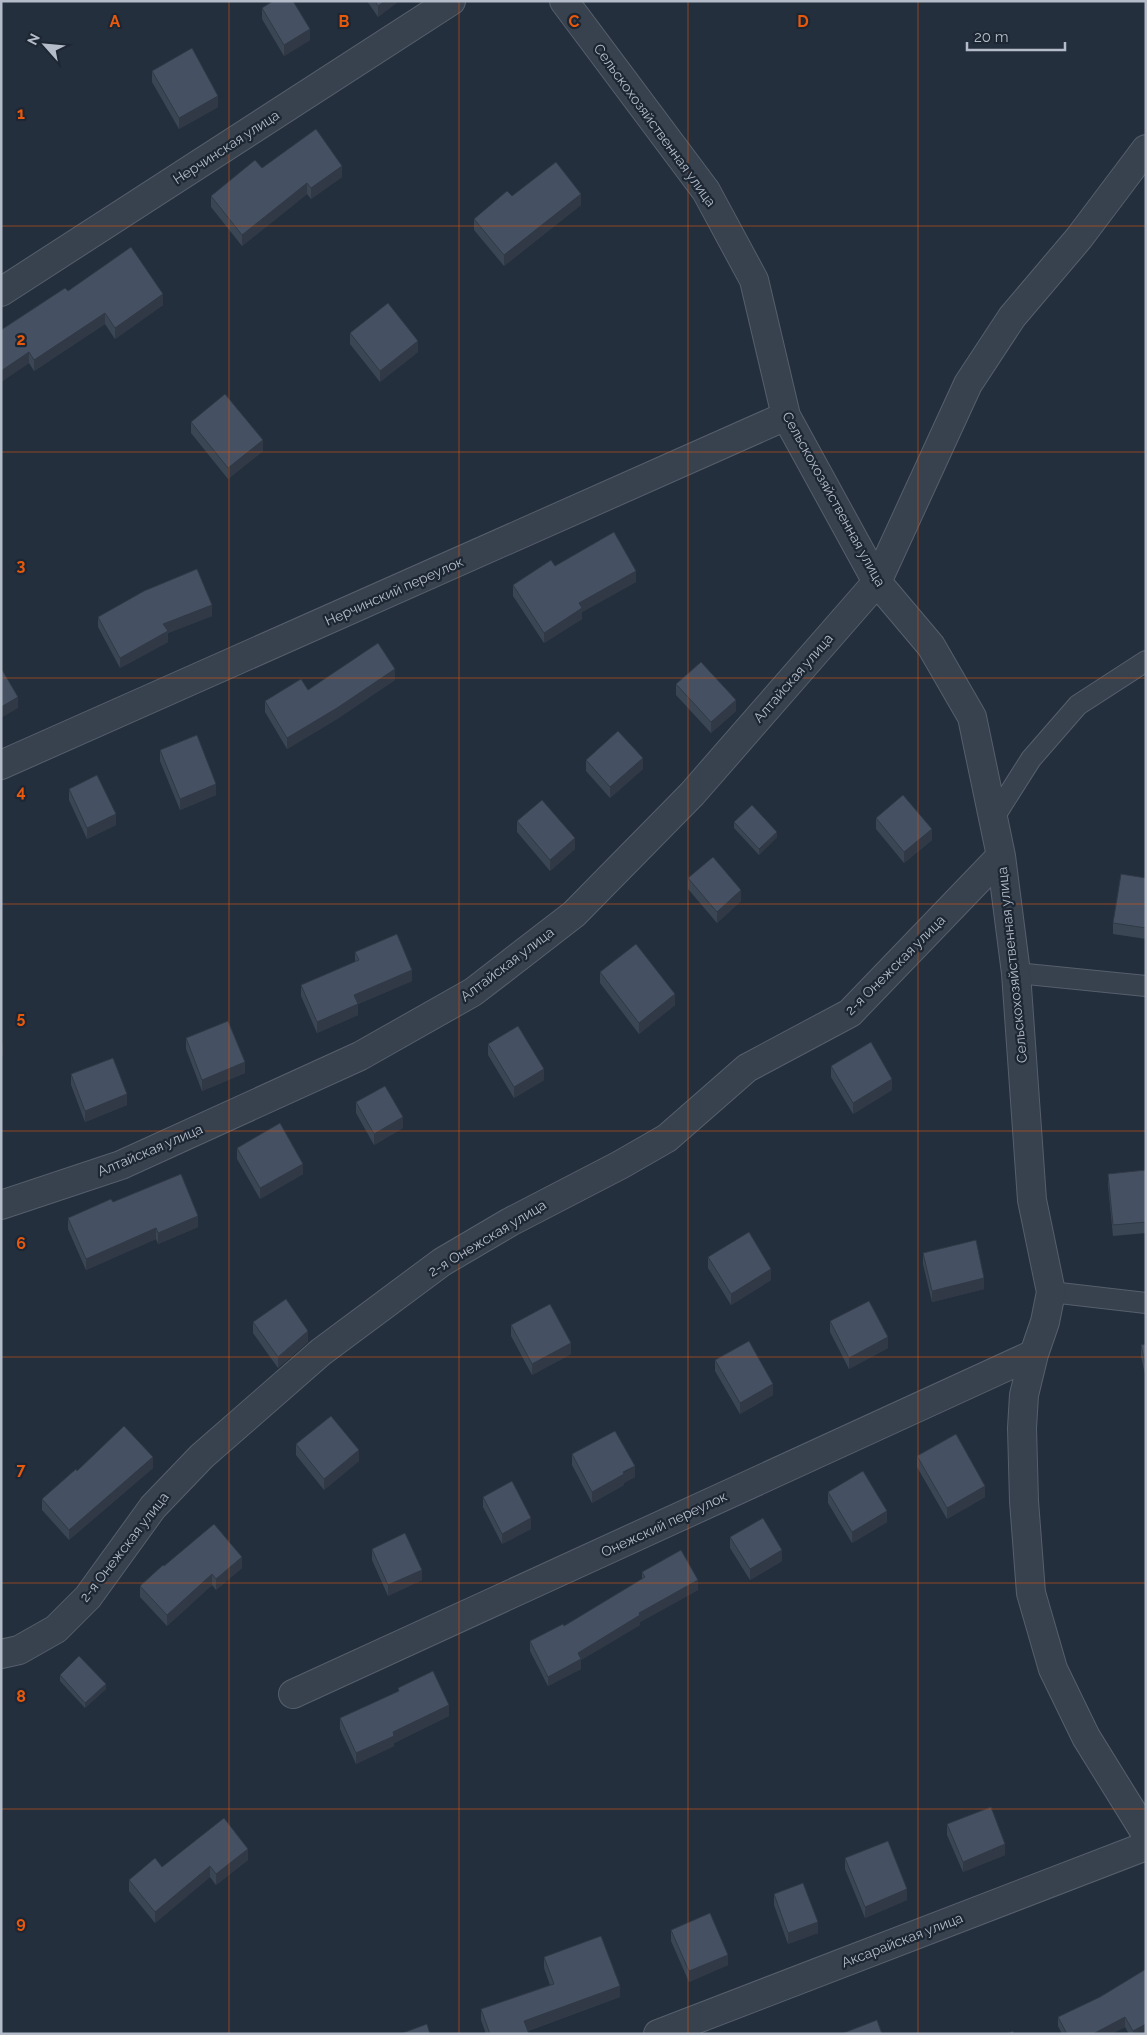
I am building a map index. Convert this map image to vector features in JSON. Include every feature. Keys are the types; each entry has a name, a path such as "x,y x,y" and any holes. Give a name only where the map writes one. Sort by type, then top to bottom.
{"street":[{"name":"Нерчинская улица","path":"1,292 451,1"},
{"name":"Сельскохозяйственная улица","path":"564,1 706,191 754,280 786,416 877,582 931,646 972,717 1001,856 1016,973 1032,1200 1050,1292 1045,1322 1034,1354 1024,1395 1022,1428 1024,1501 1031,1593 1053,1670 1086,1737 1146,1834"},
{"name":"Алтайская улица","path":"1,1205 121,1165 360,1056 473,992 574,914 692,794 877,582 968,384 1012,318 1079,238 1146,150"},
{"name":"Нерчинский переулок","path":"1,765 786,416"},
{"name":"2-я Онежская улица","path":"1,1654 19,1650 56,1629 88,1597 152,1507 202,1456 321,1352 442,1262 510,1222 620,1166 667,1138 747,1068 850,1013 1001,856"},
{"name":"Онежский переулок","path":"293,1694 1034,1354"},
{"name":"Аксарайская улица","path":"658,2034 1146,1846"}],"lane":[{"path":"993,819 1031,759 1078,705 1146,661"},
{"path":"1016,973 1146,986"},
{"path":"1050,1292 1146,1303"}],"building":[{"path":"273,1 293,1 310,29 284,45 262,8"},
{"path":"375,1 385,1 378,6"},
{"path":"192,48 218,96 179,118 152,71"},
{"path":"316,129 342,166 311,188 307,183 242,235 211,196 255,160 262,168"},
{"path":"556,162 581,194 504,255 474,219 507,191 512,196"},
{"path":"131,247 163,294 115,328 105,313 34,360 29,352 1,371 1,330 65,288 68,291"},
{"path":"388,303 418,341 380,371 350,333"},
{"path":"225,394 263,440 228,468 191,422"},
{"path":"614,532 636,571 579,603 582,608 544,633 513,585 551,560 555,566"},
{"path":"197,569 212,605 163,624 168,631 120,658 98,617 144,591"},
{"path":"378,643 395,669 337,708 287,738 265,701 301,679 308,690"},
{"path":"701,662 736,700 711,722 676,684"},
{"path":"1,668 18,697 1,707"},
{"path":"618,731 643,758 610,787 586,760"},
{"path":"197,735 216,784 180,799 160,750"},
{"path":"97,775 116,814 87,828 69,789"},
{"path":"903,795 932,829 904,852 876,818"},
{"path":"542,800 575,838 550,860 517,821"},
{"path":"752,805 777,832 759,849 734,822"},
{"path":"713,857 741,890 717,912 688,878"},
{"path":"1121,874 1146,878 1146,928 1113,923"},
{"path":"397,934 412,970 354,995 358,1004 317,1022 301,985 359,960 355,952"},
{"path":"636,944 675,994 639,1023 600,972"},
{"path":"228,1021 245,1062 202,1080 186,1038"},
{"path":"518,1026 544,1069 514,1087 488,1044"},
{"path":"871,1042 892,1079 853,1103 831,1066"},
{"path":"113,1058 127,1094 85,1111 71,1074"},
{"path":"385,1086 403,1117 374,1134 356,1102"},
{"path":"280,1123 303,1164 260,1188 237,1148"},
{"path":"1146,1170 1146,1222 1113,1225 1108,1174"},
{"path":"181,1174 198,1216 158,1233 156,1228 86,1259 68,1218 111,1199 113,1202"},
{"path":"749,1232 771,1269 731,1294 708,1257"},
{"path":"976,1240 984,1278 932,1291 923,1253"},
{"path":"286,1299 308,1331 278,1357 253,1322"},
{"path":"869,1301 888,1337 849,1358 830,1321"},
{"path":"550,1304 571,1343 532,1364 511,1325"},
{"path":"749,1341 773,1384 740,1403 715,1360"},
{"path":"1146,1344 1146,1368 1141,1345"},
{"path":"331,1416 359,1450 324,1479 296,1444"},
{"path":"124,1426 153,1457 69,1530 42,1499 76,1469 77,1471"},
{"path":"615,1431 635,1466 592,1492 572,1454"},
{"path":"956,1434 985,1486 947,1508 917,1456"},
{"path":"863,1471 887,1511 852,1532 828,1492"},
{"path":"512,1481 531,1518 502,1534 483,1497"},
{"path":"763,1518 782,1550 750,1569 730,1537"},
{"path":"214,1524 242,1557 216,1579 212,1574 167,1615 140,1586"},
{"path":"405,1533 422,1570 388,1585 372,1549"},
{"path":"681,1550 698,1580 639,1613 640,1615 578,1653 581,1659 548,1677 530,1641 563,1624 564,1626 645,1577 642,1572"},
{"path":"79,1656 106,1684 85,1703 60,1675"},
{"path":"433,1671 449,1705 393,1732 394,1736 356,1753 340,1718 399,1691 398,1688"},
{"path":"991,1807 1005,1844 963,1862 947,1824"},
{"path":"224,1818 248,1849 216,1874 210,1866 155,1912 129,1880 155,1858 162,1867"},
{"path":"888,1841 907,1889 865,1907 845,1858"},
{"path":"803,1883 818,1922 788,1933 774,1894"},
{"path":"710,1913 728,1955 689,1971 671,1930"},
{"path":"601,1936 620,1986 524,2021 529,2034 490,2034 481,2009 554,1984 544,1957"},
{"path":"1146,1969 1146,2024 1133,2031 1125,2017 1093,2034 1067,2034 1058,2017 1100,1997"},
{"path":"877,2020 882,2034 841,2034"},
{"path":"427,2024 430,2034 400,2034"}]}
